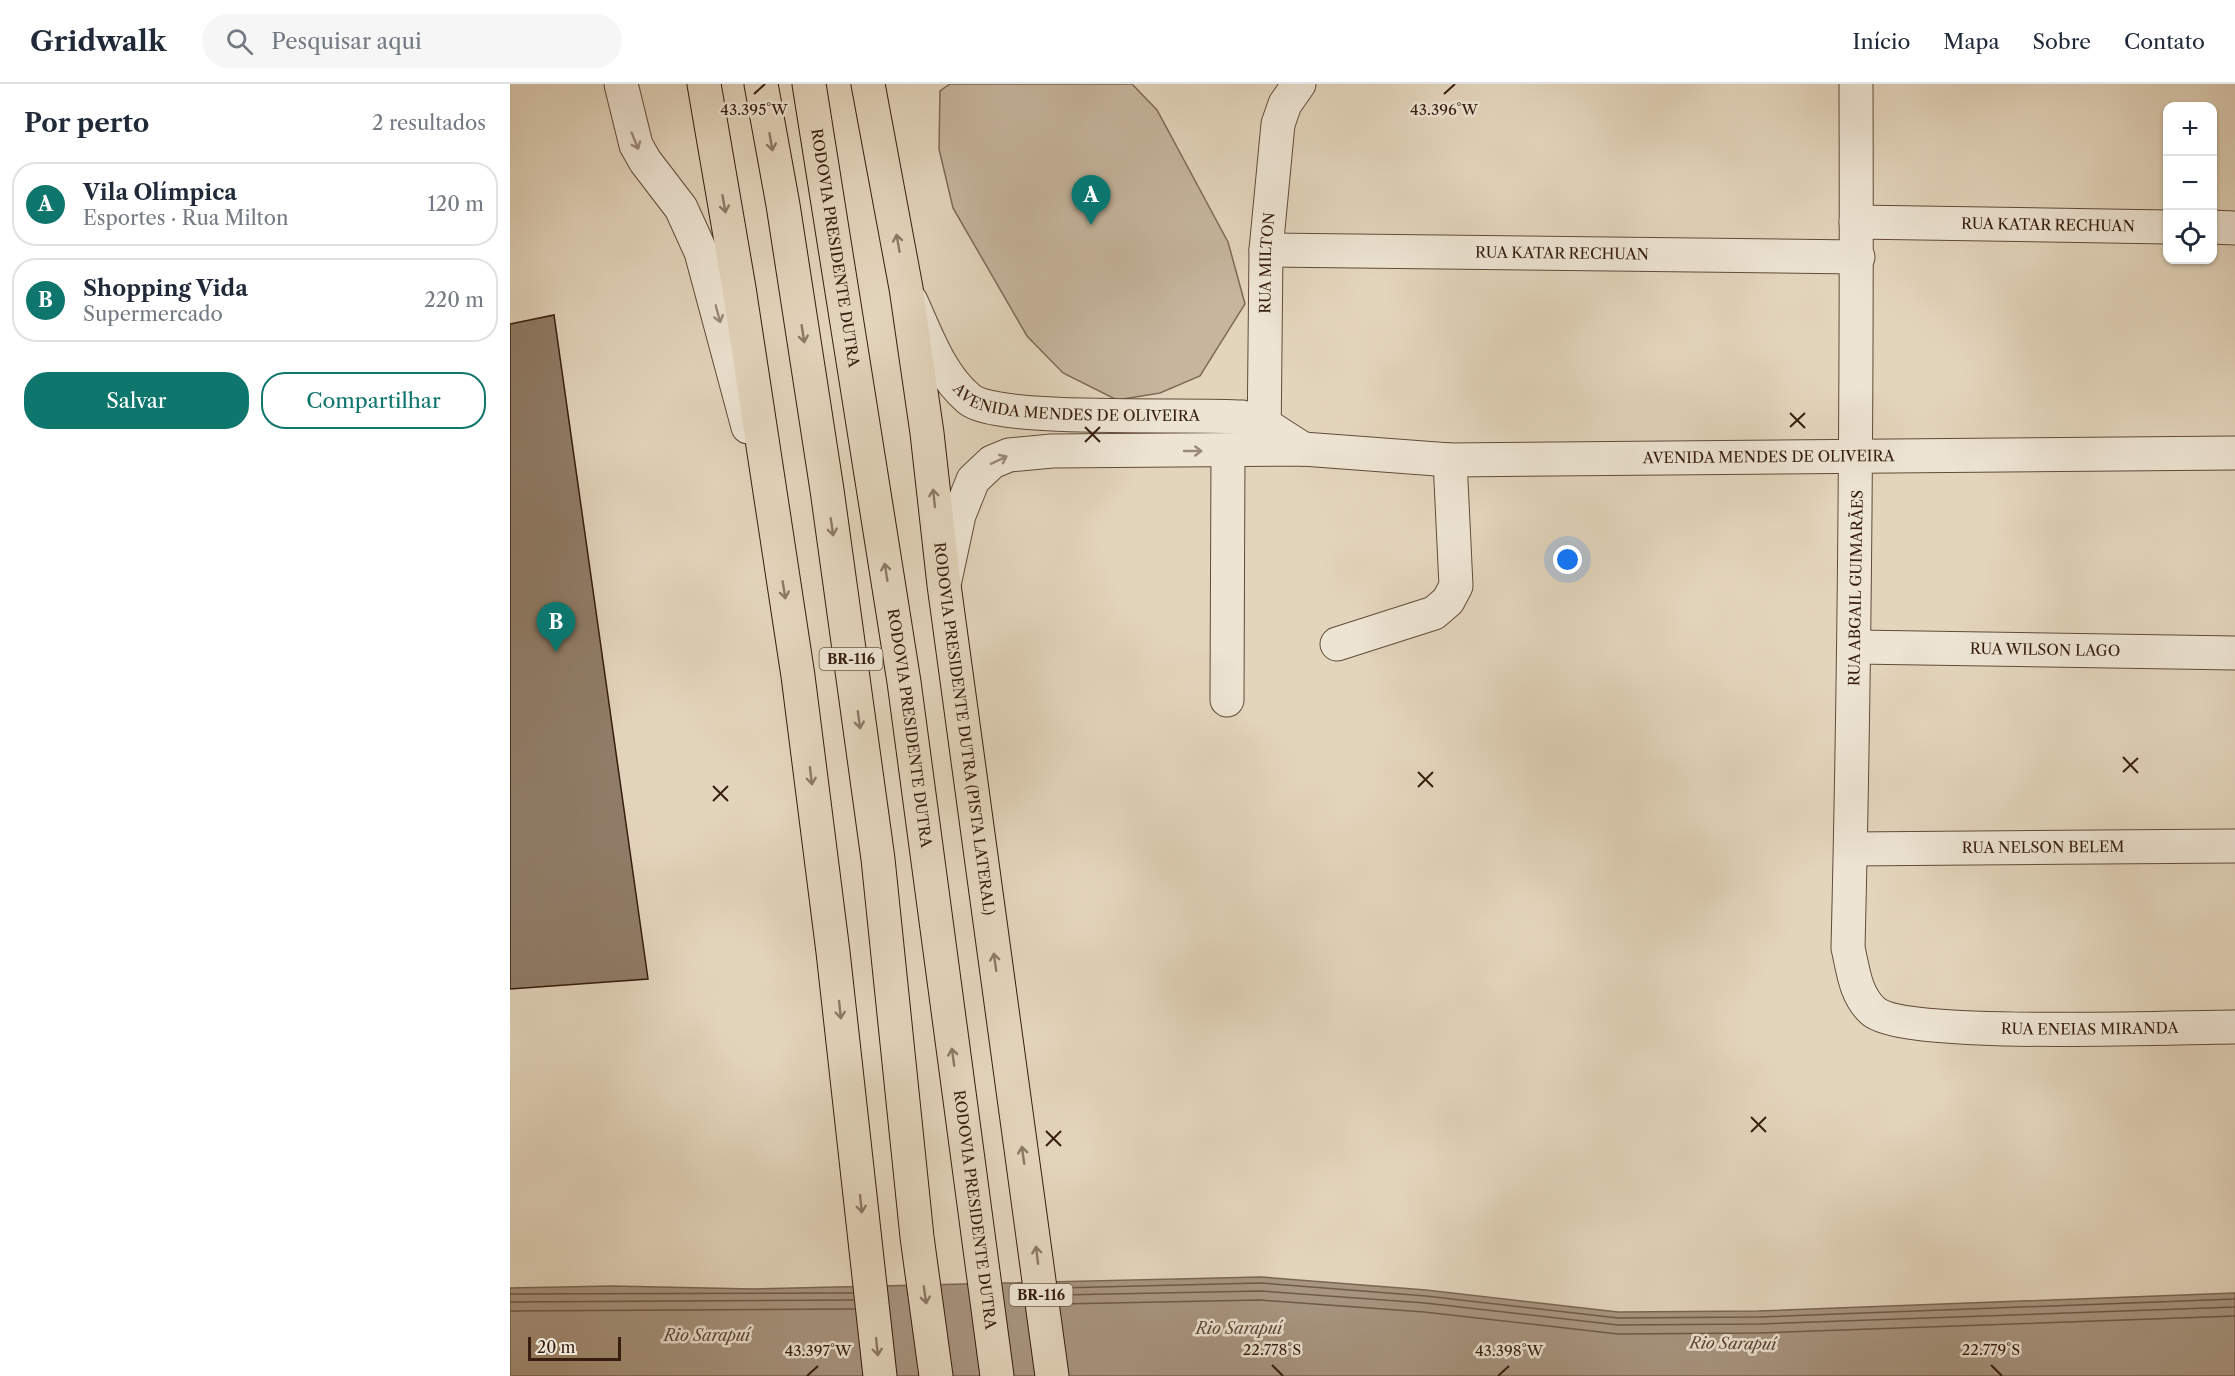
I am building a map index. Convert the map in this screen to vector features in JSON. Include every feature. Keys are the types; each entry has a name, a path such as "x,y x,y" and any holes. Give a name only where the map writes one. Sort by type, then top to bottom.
{"highway":[{"name":"BR-116","path":"704,84 739,288 803,711 833,952 880,1376"},
{"name":"BR-116","path":"761,84 783,205 824,468 878,859 917,1237 936,1376"},
{"name":"RODOVIA PRESIDENTE DUTRA","path":"809,84 904,682 997,1376"},
{"name":"RODOVIA PRESIDENTE DUTRA (PISTA LATERAL)","path":"868,84 906,288 927,433 944,585 1052,1376"}],"street":[{"path":"621,84 636,145 645,161 681,208 701,252 771,511"},
{"name":"RUA MILTON","path":"1264,437 1266,250 1278,124 1285,104 1299,84"},
{"name":"RUA ABGAIL GUIMARÃES","path":"1856,84 1858,257 1856,647 1848,948 1857,988 1873,1011 1896,1021 1946,1028"},
{"name":"RUA KATAR RECHUAN","path":"1857,222 2163,227"},
{"path":"2217,227 2235,228"},
{"name":"RUA KATAR RECHUAN","path":"1266,250 1858,257"},
{"name":"AVENIDA MENDES DE OLIVEIRA","path":"906,288 943,369 970,401 989,409 1031,413 1224,416 1264,437 1303,449 1450,460 2235,453"},
{"path":"944,585 963,501 973,480 992,462 1009,455 1052,451 1228,451 1264,437"},
{"path":"1227,700 1228,451"},
{"path":"1337,644 1434,614 1448,601 1456,586 1450,460"},
{"name":"RUA WILSON LAGO","path":"1856,647 2235,652"},
{"name":"RUA NELSON BELEM","path":"1851,849 2235,846"},
{"name":"RUA ENEIAS MIRANDA","path":"1946,1028 2235,1027"}],"shaded area":[{"path":"950,84 1132,84 1157,110 1228,242 1245,304 1200,376 1160,393 1117,400 1063,373 1027,336 953,208 939,149 940,91"}],"water":[{"name":"Rio Sarapuí","path":"1261,1277 1426,1290 1618,1312 1758,1311 2235,1293 2235,1376 510,1376 510,1288 612,1286 753,1289"}],"building":[{"path":"554,315 648,979 510,989 510,324"}],"place":[{"name":"Vila Olímpica","path":"1091,225"},
{"name":"Shopping Vida","path":"556,652"}]}
